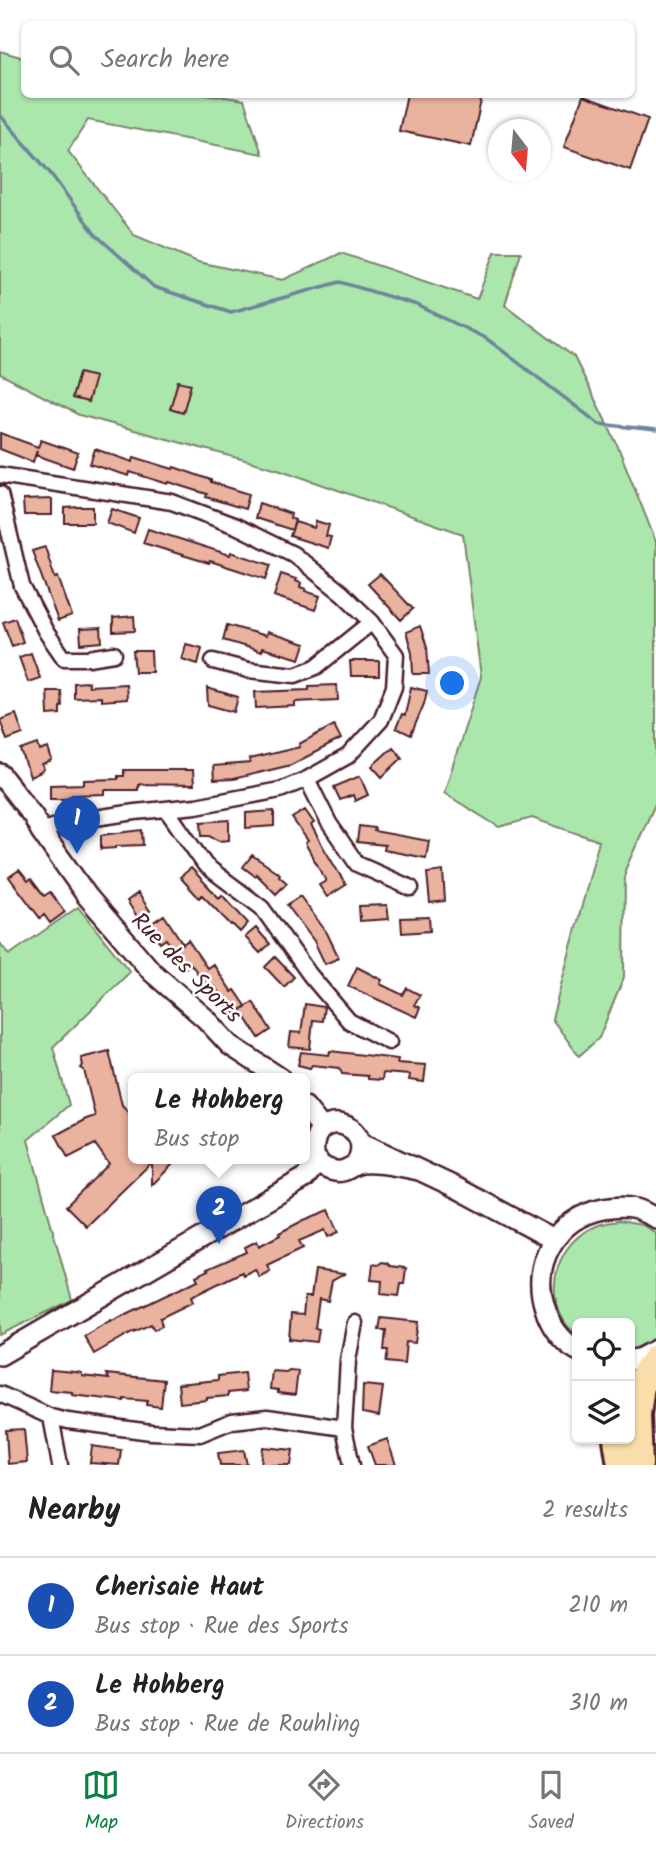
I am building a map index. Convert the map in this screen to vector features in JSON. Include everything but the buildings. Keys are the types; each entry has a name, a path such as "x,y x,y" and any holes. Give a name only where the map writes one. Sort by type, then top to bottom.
{"highway":[{"path":"639,1465 637,1415 642,1378 656,1358"},
{"path":"618,1444 621,1465"}],"street":[{"path":"0,475 172,502 236,526 293,554 342,593 372,622 396,655 394,687 381,720 348,755 307,779 280,790 196,806 69,822 41,831"},
{"path":"0,494 22,586 46,632 64,658 114,654"},
{"path":"213,661 248,670 295,675 316,667 372,622"},
{"name":"Rue des Sports","path":"0,774 33,816 87,896 152,972 206,1019 230,1045 272,1073"},
{"path":"307,779 329,824 357,864 411,888"},
{"path":"166,809 205,865 262,908 310,975 349,1021 389,1042"},
{"path":"310,1113 322,1128"},
{"path":"337,1124 354,1130 362,1143 362,1151 356,1164 349,1169 333,1171 317,1161 313,1146 316,1135 322,1128 337,1124"},
{"path":"362,1143 457,1188 554,1240"},
{"path":"0,1355 305,1178 317,1161"},
{"path":"356,1164 419,1170"},
{"path":"572,1347 550,1323 540,1293 542,1265 554,1240 571,1222 590,1212 615,1206 635,1208 656,1218"},
{"path":"352,1465 344,1428 348,1360 355,1323"},
{"path":"635,1359 656,1350"},
{"path":"0,1394 51,1417 151,1432 200,1434 232,1421 267,1417 344,1428"},
{"path":"51,1417 60,1465"}],"green space":[{"path":"0,51 21,57 21,98 244,100 262,154 88,120 68,151 134,235 198,262 283,280 341,253 477,299 495,252 521,252 505,305 574,357 616,442 656,542 656,802 625,870 624,977 599,1038 579,1056 552,1019 599,841 532,818 499,827 444,793 481,677 463,534 278,469 79,415 0,374"},
{"path":"78,907 130,972 53,1047 69,1105 28,1140 72,1300 0,1335 0,943 9,955"},
{"path":"619,1221 642,1225 656,1233 656,1339 642,1348 635,1349 635,1318 572,1318 572,1331 559,1310 555,1296 558,1267 573,1242 598,1225"}],"waterway":[{"path":"0,115 51,174 95,234 154,287 231,312 340,282 417,305 487,339 599,424 656,430"}],"place":[{"name":"Cherisaie Haut","path":"77,854"},
{"name":"Le Hohberg","path":"219,1244"}]}
